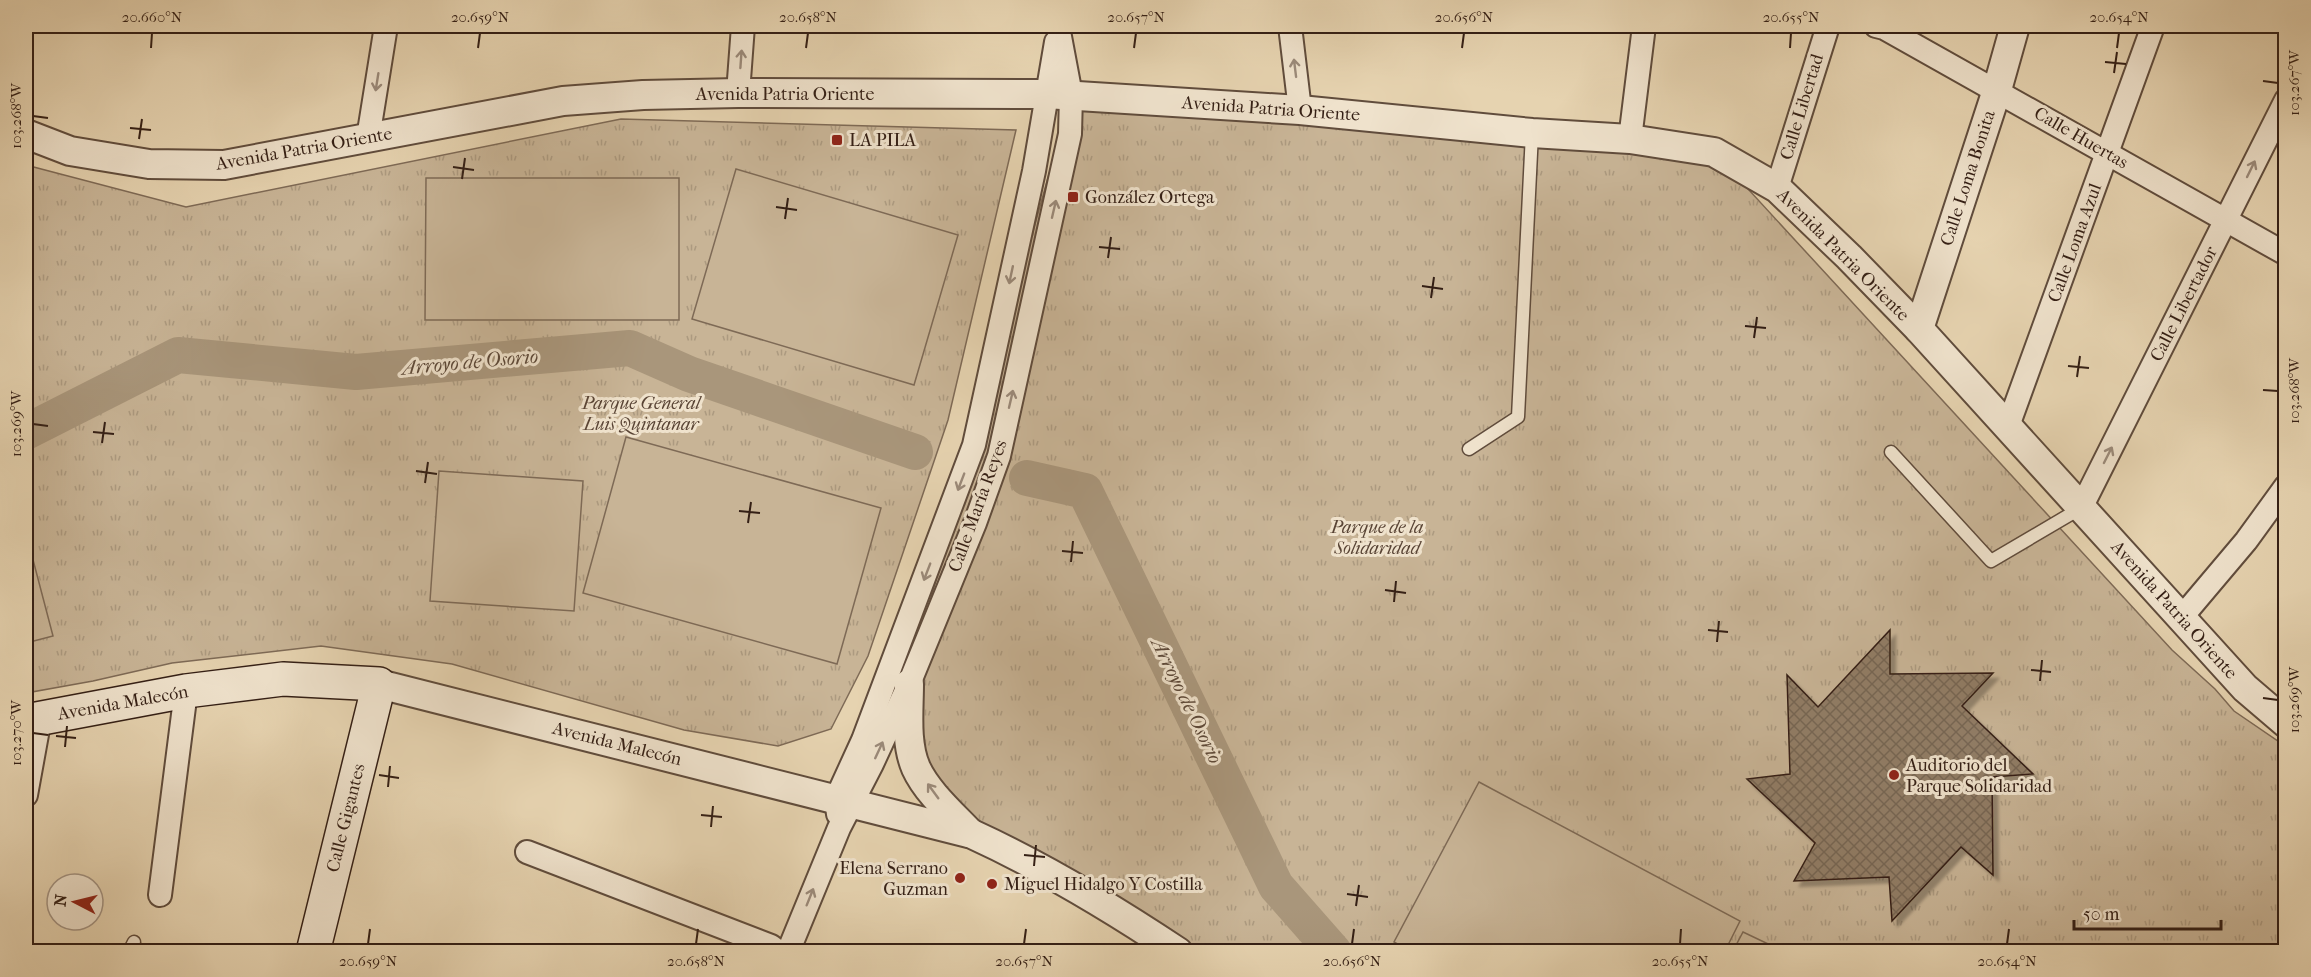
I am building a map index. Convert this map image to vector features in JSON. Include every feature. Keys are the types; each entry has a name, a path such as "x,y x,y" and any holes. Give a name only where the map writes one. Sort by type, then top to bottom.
{"main road":[{"name":"Avenida Malecón","path":"33,720 186,691 283,679 379,684"},
{"name":"Calle Gigantes","path":"313,951 379,684"}],"street":[{"path":"368,138 386,26"},
{"path":"738,93 743,26"},
{"path":"1058,26 1059,94"},
{"path":"1290,26 1300,110"},
{"path":"1630,139 1644,26"},
{"name":"Calle Libertad","path":"1777,188 1828,26"},
{"name":"Calle Huertas","path":"1876,26 1884,28 1997,90 2286,254"},
{"name":"Calle Loma Bonita","path":"1919,329 1997,90 2015,26"},
{"name":"Calle Loma Azul","path":"2008,426 2153,26"},
{"name":"Avenida Patria Oriente","path":"26,134 70,151 150,164 224,165 563,101 643,95 738,93 1059,94 1300,110 1532,133 1630,139 1714,152 1777,188 1849,257 1919,329 2245,688 2286,723"},
{"name":"Calle María Reyes","path":"844,801 872,764 909,684 975,523 999,456 1070,134 1059,94"},
{"name":"Calle María Reyes","path":"788,951 839,828 844,801 863,740 974,446 1034,171 1059,94"},
{"name":"Calle Libertador","path":"2081,508 2286,100"},
{"path":"2181,618 2246,541 2286,486"},
{"name":"Avenida Malecón","path":"379,684 972,834 1019,855 1178,951"},
{"path":"909,684 909,736 916,767 942,803 972,834"},
{"path":"160,895 186,691"},
{"path":"26,795 33,720"},
{"path":"526,852 779,951"}],"lane":[{"path":"1469,448 1518,417 1532,133"},
{"path":"1891,452 1992,561 2081,508"}],"green space":[{"name":"Parque de la Solidaridad","path":"1071,95 1714,152 2172,650 2215,689 2234,711 2285,746 2285,951 1165,951 972,834 916,767 903,698"},
{"name":"Parque General Luis Quintanar","path":"621,119 1016,130 948,420 868,656 831,729 778,746 684,730 452,664 321,646 172,663 26,693 26,165 186,207"},
{"path":"736,169 958,235 914,385 692,319"},
{"path":"426,178 679,178 679,320 425,320"},
{"path":"626,437 881,508 837,664 583,593"},
{"path":"439,471 583,481 574,611 430,601"},
{"path":"26,533 53,636 26,643"},
{"path":"1479,782 1740,921 1725,951 1412,952 1394,942"},
{"path":"1743,932 1783,951 1733,951"}],"building":[{"name":"Auditorio del Parque Solidaridad","path":"1890,630 1890,674 1993,673 1962,706 2033,774 1992,777 1993,875 1961,847 1892,921 1889,877 1794,881 1815,843 1747,779 1790,774 1787,675 1818,707"}],"waterway":[{"name":"Arroyo de Osorio","path":"26,432 178,355 356,372 630,348 689,374 915,452"},
{"name":"Arroyo de Osorio","path":"1027,478 1085,491 1276,886 1334,952"}],"place":[{"name":"LA PILA","path":"837,140"},
{"name":"González Ortega","path":"1073,197"},
{"name":"Auditorio del Parque Solidaridad","path":"1894,775"},
{"name":"Elena Serrano Guzman","path":"960,878"},
{"name":"Miguel Hidalgo Y Costilla","path":"992,884"}]}
